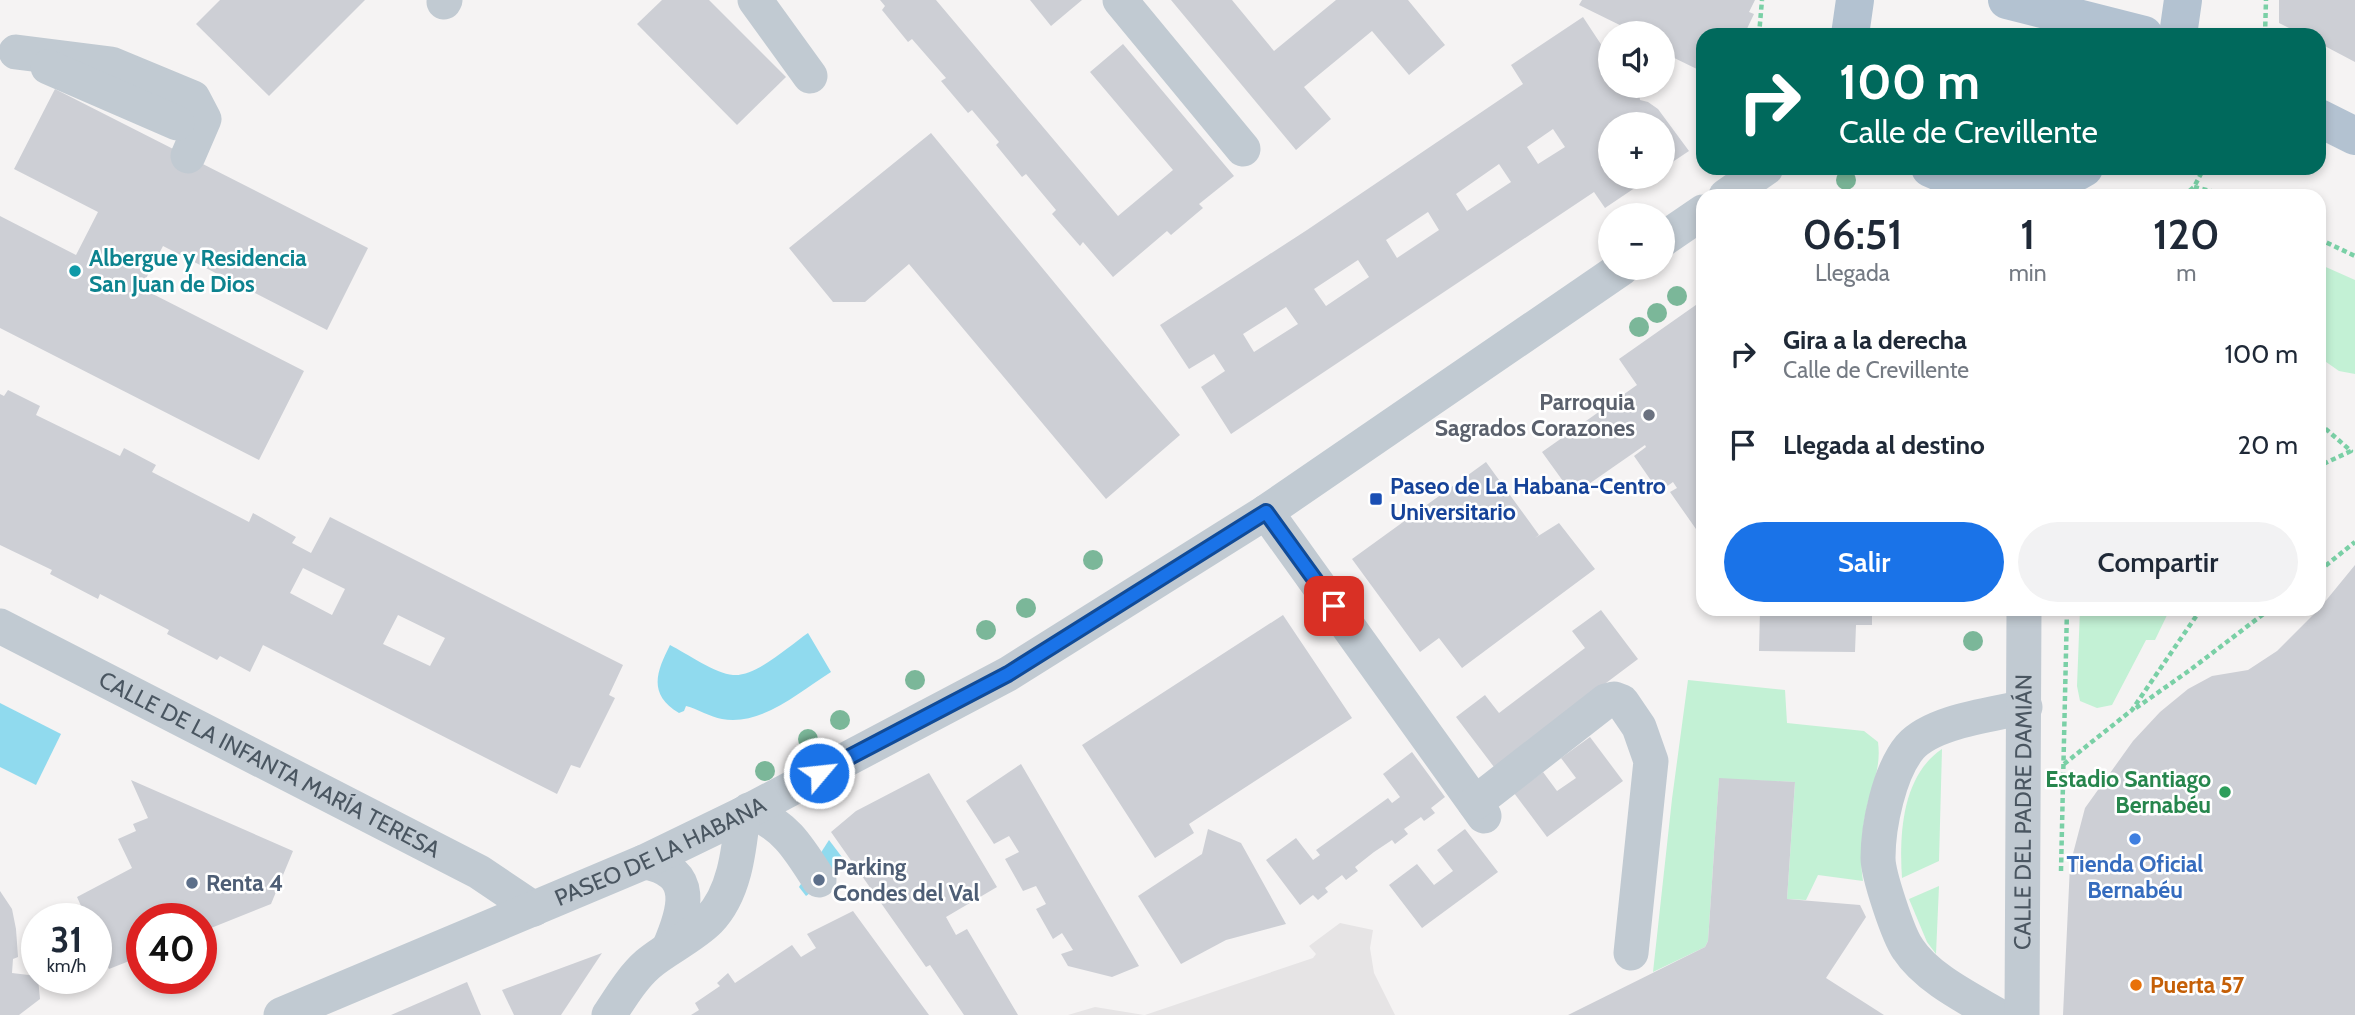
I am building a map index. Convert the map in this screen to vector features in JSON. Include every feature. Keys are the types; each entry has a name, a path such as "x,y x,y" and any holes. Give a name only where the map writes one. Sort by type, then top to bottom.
{"main road":[{"path":"1851,28 1855,0"},
{"path":"2007,0 2117,28"},
{"path":"2084,0 2144,28"},
{"path":"2179,28 2183,0"},
{"path":"2326,122 2355,136"},
{"path":"1944,175 1973,189 2076,178"}],"street":[{"path":"755,0 810,76"},
{"path":"1120,0 1243,149"},
{"path":"8,49 177,123"},
{"path":"8,49 111,64 193,99 204,119 188,156"},
{"path":"1736,189 1756,175"},
{"path":"1675,231 1696,217"},
{"name":"PASEO DE LA HABANA","path":"281,1015 644,862 746,812 1008,674 1266,512 1604,280"},
{"path":"1266,512 1480,809 1606,701 1614,699 1622,702 1639,727 1651,761 1631,953"},
{"name":"CALLE DEL PADRE DAMIÁN","path":"2022,1015 2024,616"},
{"name":"CALLE DE LA INFANTA MARÍA TERESA","path":"0,626 479,872 534,909"},
{"path":"1997,1015 1941,982 1908,949 1890,906 1878,861 1882,818 1891,782 1911,747 1935,729 2025,707"},
{"path":"609,1015 647,966 709,920 721,903 732,879 746,812 780,827 799,849 819,880"},
{"path":"644,862 659,864 668,870 678,880 684,895 684,910 669,948"}],"path":[{"path":"1760,28 1762,0"},
{"path":"2265,28 2266,0"},
{"path":"2192,189 2200,175"},
{"path":"2194,187 2202,189"},
{"path":"2326,242 2355,256"},
{"path":"2326,428 2353,448 2326,462"},
{"path":"2326,565 2355,542"},
{"path":"2067,616 2064,764 2132,710 2261,616"},
{"path":"2132,710 2196,616"}],"shaded area":[{"path":"1340,923 1373,930 1370,948 1374,973 1395,1015 1145,1015 1313,958 1316,954 1309,946"},
{"path":"1095,1007 1144,1015 1068,1015"}],"green space":[{"path":"2326,267 2355,280 2355,374 2339,371 2326,362"},
{"path":"2080,616 2167,616 2155,640 2146,640 2112,705 2097,708 2080,701 2077,686"},
{"path":"1688,680 1785,690 1787,723 1864,731 1878,742 1878,766 1863,831 1863,881 1818,875 1806,900 1787,899 1795,782 1719,779 1708,941 1705,947 1653,972 1672,799"},
{"path":"1942,749 1939,861 1902,878 1901,843 1911,790 1918,774"},
{"path":"1939,886 1936,954 1927,942 1909,899"}],"water":[{"path":"808,633 831,672 780,706 751,717 722,719 686,706 684,711 679,713 662,698 659,673 670,645 701,663 733,675 762,666"},
{"path":"0,703 61,734 36,785 0,767"},
{"path":"829,840 848,865 806,896 799,887"}],"building":[{"path":"220,0 365,0 269,96 196,24"},
{"path":"662,0 709,0 786,77 737,125 637,24"},
{"path":"880,0 936,0 1118,216 1173,170 1090,72 1123,44 1234,176 1199,204 1203,208 1171,235 1167,231 1113,277 1083,242 1080,246 1052,214 1056,210 1026,174 1022,177 996,145 999,142 972,110 968,113 941,81 946,78 912,39 908,42 882,10 885,6"},
{"path":"1030,0 1082,0 1051,26"},
{"path":"1171,0 1232,0 1274,51 1336,0 1408,0 1445,45 1409,75 1372,31 1304,87 1331,119 1296,150"},
{"path":"1582,0 1755,0 1749,12 1754,14 1747,28 1696,28 1696,69 1675,58 1675,21 1612,21 1579,5"},
{"path":"2279,0 2355,0 2355,62 2326,47 2326,28 2289,28 2279,23"},
{"path":"1583,17 1598,40 1598,98 1640,98 1660,112 1598,112 1598,189 1633,189 1612,203 1602,203 1594,192 1231,434 1201,387 1225,371 1214,354 1189,369 1160,325 1307,230 1523,84 1511,65","holes":["1553,129 1565,147 1538,164 1527,147","1499,164 1511,182 1467,211 1456,194","1428,212 1439,230 1397,258 1386,240","1358,260 1369,277 1326,306 1314,289","1286,307 1298,324 1254,352 1243,334"]},
{"name":"Albergue y Residencia San Juan de Dios","path":"55,89 368,248 327,330 163,246 141,288 304,371 259,460 0,328 0,216 76,255 98,212 14,169"},
{"path":"1675,132 1689,151 1675,160"},
{"path":"931,133 1180,435 1106,499 909,264 865,302 833,302 789,248"},
{"name":"Parroquia Sagrados Corazones","path":"1696,305 1696,529 1670,492 1677,488 1673,482 1659,492 1634,456 1646,447 1645,445 1573,495 1542,452 1637,385 1619,359"},
{"path":"8,390 40,406 36,415 120,456 124,448 156,465 152,472 249,522 253,513 296,537 292,543 311,553 330,517 623,665 609,695 615,698 580,768 571,765 557,794 263,645 250,672 220,656 217,660 167,634 169,630 100,594 98,599 50,574 52,570 0,545 0,394 4,396","holes":["303,568 345,589 332,615 290,593","398,615 445,638 430,666 383,644"]},
{"path":"1486,462 1539,535 1535,538 1559,523 1595,569 1462,668 1439,638 1420,652 1352,559"},
{"name":"Estadio Santiago Bernabéu","path":"2355,565 2355,1015 2063,1015 2070,865 2085,808 2133,741 2160,712 2188,689 2212,676 2248,670 2277,651 2312,616 2326,616 2326,600"},
{"path":"1601,610 1638,659 1494,767 1456,717 1485,695 1499,713 1585,648 1572,631"},
{"path":"1283,615 1352,718 1189,824 1194,833 1155,858 1082,745"},
{"path":"1760,616 1872,616 1872,625 1856,625 1855,652 1759,651"},
{"path":"1590,737 1623,781 1547,837 1514,793 1543,772 1557,791 1576,778 1561,758"},
{"path":"1412,752 1445,797 1431,808 1435,813 1424,821 1421,817 1404,829 1408,834 1395,844 1392,840 1374,852 1355,867 1358,871 1346,880 1342,875 1325,888 1328,892 1318,900 1313,895 1300,905 1266,860 1296,838 1313,860 1320,855 1316,850 1388,798 1392,803 1400,797 1383,774"},
{"path":"1021,764 1139,966 1112,977 1068,966 1061,954 1073,950 1062,933 1053,939 1036,909 1046,904 1036,886 1023,891 1005,859 1019,852 1009,836 994,844 966,801"},
{"path":"929,773 997,887 946,917 956,935 967,929 1018,1015 964,1015 930,965 926,967 831,832 856,811"},
{"path":"1719,778 1795,782 1787,899 1860,905 1866,917 1826,978 1884,1015 1568,1015 1705,947 1708,941"},
{"name":"Renta 4","path":"131,780 293,851 271,904 217,926 217,903 126,903 126,962 112,968 112,903 80,903 77,897 132,868 118,839 136,831 133,824 148,818"},
{"path":"1208,829 1241,843 1286,924 1226,940 1181,964 1138,896 1202,854"},
{"path":"1465,829 1498,872 1422,928 1389,885 1417,864 1434,885 1453,871 1437,850"},
{"path":"0,891 12,909 16,929 18,957 13,959 12,973 21,974 21,994 40,994 40,999 19,1015 0,1015"},
{"path":"853,911 929,1015 691,1015 699,1010 695,1003 720,986 717,983 728,973 735,983 792,945 801,957 816,948 807,934"},
{"path":"602,953 561,1015 514,1015 502,990"},
{"path":"467,982 481,1015 391,1015"}],"place":[{"name":"Albergue y Residencia San Juan de Dios","path":"75,271"},
{"name":"Parroquia Sagrados Corazones","path":"1649,415"},
{"name":"Paseo de La Habana-Centro Universitario","path":"1376,499"},
{"name":"Estadio Santiago Bernabéu","path":"2225,792"},
{"name":"Tienda Oficial Bernabéu","path":"2135,839"},
{"name":"Parking Condes del Val","path":"819,880"},
{"name":"Renta 4","path":"192,883"},
{"name":"Puerta 57","path":"2136,985"}],"route":[{"path":"819,773 1008,674 1266,512 1334,606"}]}
